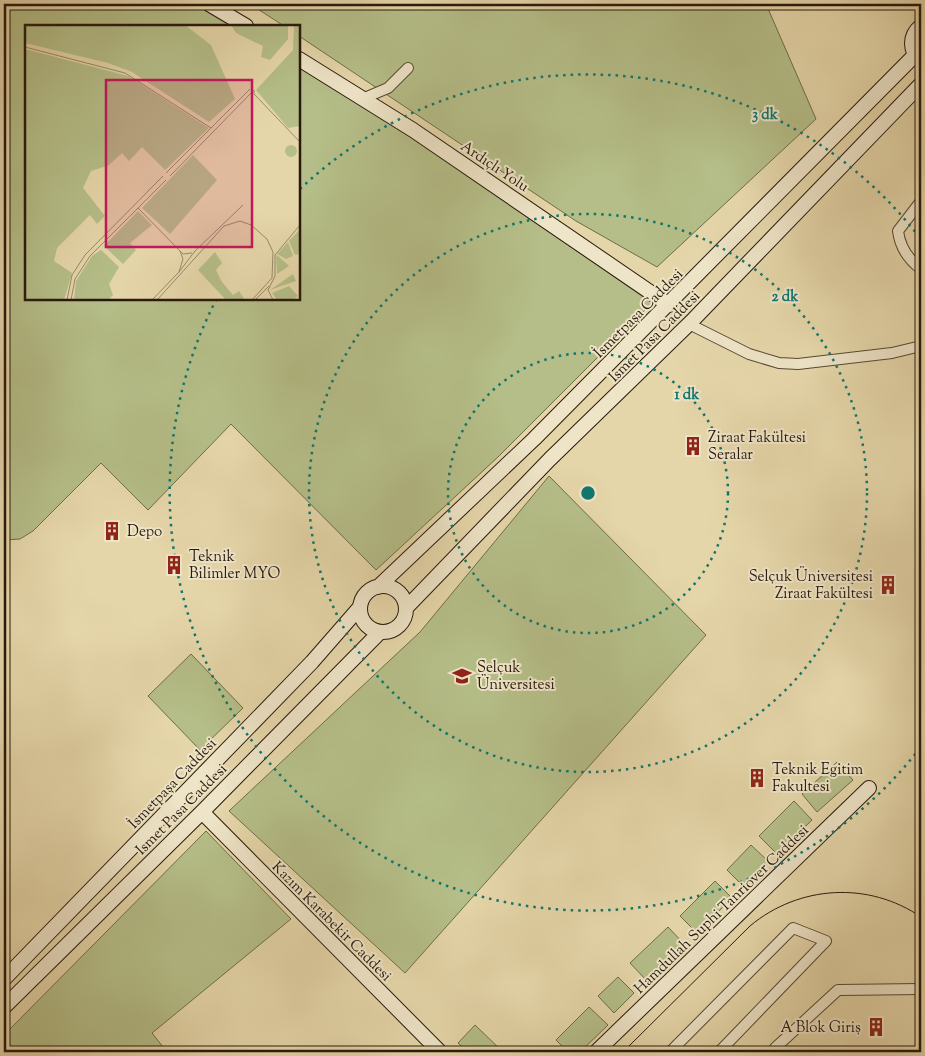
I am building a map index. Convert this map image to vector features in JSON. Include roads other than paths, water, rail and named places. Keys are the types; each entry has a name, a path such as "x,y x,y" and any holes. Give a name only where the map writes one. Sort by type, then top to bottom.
{"main road":[{"path":"209,4 244,25"},
{"path":"918,58 911,42 921,26"},
{"name":"İsmetpaşa Caddesi","path":"378,587 534,439 918,58"},
{"name":"Ardıçlı Yolu","path":"300,60 413,130 669,305"},
{"name":"Ismet Pasa Caddesi","path":"406,608 550,459 689,324 921,84"},
{"path":"378,587 394,589 400,594 406,608 402,623 396,629 380,632 373,630 363,621 360,607 368,592 378,587"},
{"name":"İsmetpaşa Caddesi","path":"4,979 312,662 360,607"},
{"name":"Ismet Pasa Caddesi","path":"4,1007 202,812 380,632"},
{"name":"Hamdullah Suphi Tanriover Caddesi","path":"596,1052 869,788"},
{"name":"Kazım Karabekir Caddesi","path":"202,812 440,1052"}],"street":[{"path":"362,99 388,88 408,68"},
{"path":"921,202 898,231 899,241 911,261 921,270"},
{"path":"689,324 749,354 779,363 798,364 873,356 921,346"},
{"path":"670,1052 793,928 826,941 719,1052"},
{"path":"775,1048 838,990 921,989"}],"tram line":[{"path":"623,1052 750,926 769,912 790,902 834,893 857,893 879,897 901,905 921,917"}],"place":[{"name":"Ziraat Fakültesi Seralar","path":"693,446"},
{"name":"Depo","path":"112,531"},
{"name":"Teknik Bilimler MYO","path":"174,565"},
{"name":"Selçuk Üniversitesi Ziraat Fakültesi","path":"888,585"},
{"name":"Selçuk Üniversitesi","path":"462,676"},
{"name":"Teknik Egitim Fakultesi","path":"757,778"},
{"name":"A Blok Giriş","path":"876,1027"}]}
